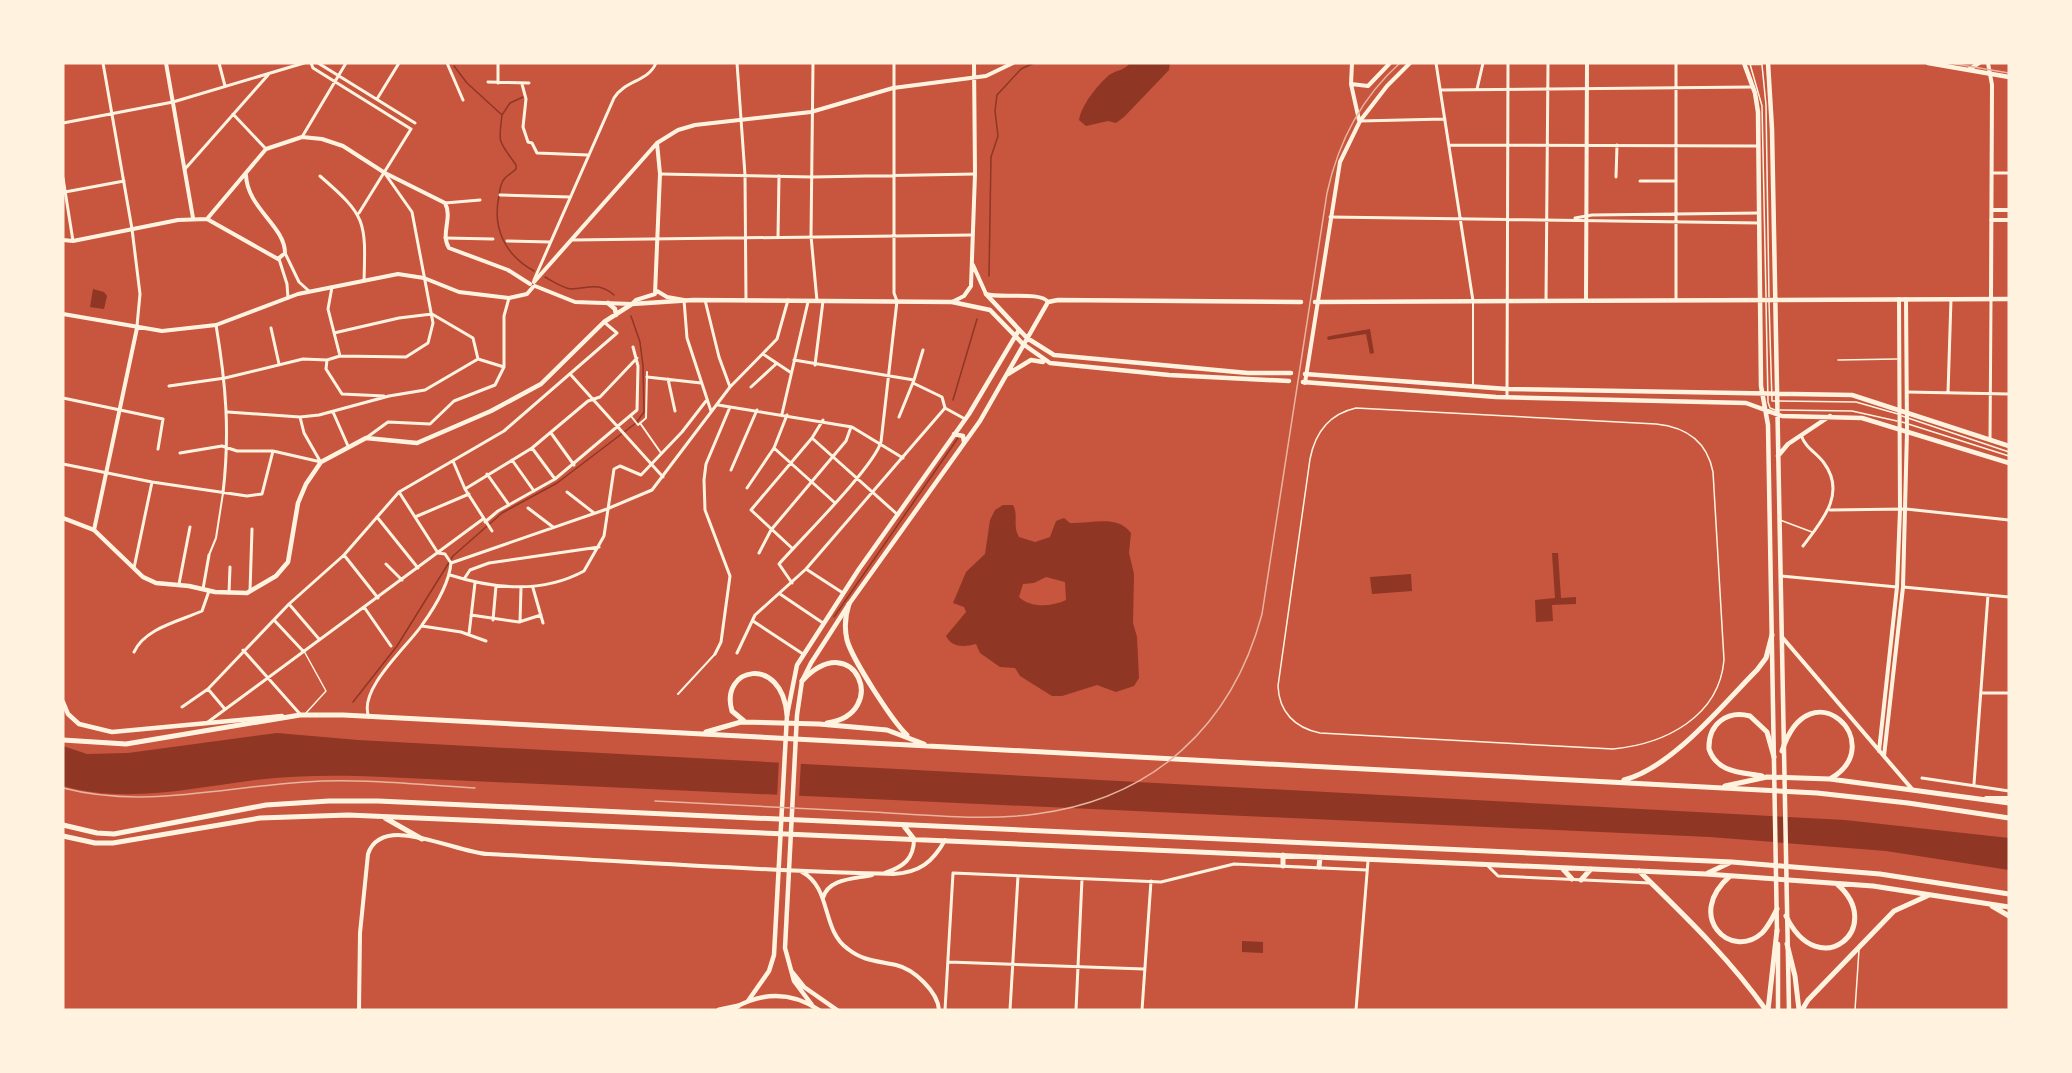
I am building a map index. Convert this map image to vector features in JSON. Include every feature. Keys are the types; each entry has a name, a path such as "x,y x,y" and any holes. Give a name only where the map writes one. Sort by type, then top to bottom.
{"main road":[{"path":"1744,63 1757,106 1759,213 1765,227 1769,395 1776,402 1782,770 1789,1010"},
{"path":"1750,63 1761,63"},
{"path":"1768,63 1765,227 1769,395 1766,410 1779,1010"},
{"path":"1928,63 2009,77"},
{"path":"1968,70 1979,63"},
{"path":"986,294 1027,338 1054,355 1248,373 1291,373"},
{"path":"1316,302 1586,301 1676,298 2009,299"},
{"path":"63,518 94,530 134,568 156,583 179,584 229,593 250,591 276,576 288,562 298,502 306,484 321,462 366,438 417,443 490,411 541,384 604,322 632,304 684,300 952,302 990,310 1015,337 1050,363"},
{"path":"819,1010 795,985 785,948 797,715 802,681 849,604 980,421 1048,302 1055,300 1301,302"},
{"path":"608,303 614,306 616,315"},
{"path":"748,1001 765,978 772,963 787,715 795,672 803,654 843,593 965,419 1019,330"},
{"path":"1004,378 1031,360 1180,376 1290,381"},
{"path":"1305,374 1507,389 1851,395 1900,413 1907,418 2009,446"},
{"path":"1304,382 1507,397 1741,402 1776,412 1858,417 2009,463"},
{"path":"1777,459 1785,447 1831,415"},
{"path":"954,434 963,436 964,442"},
{"path":"849,604 845,626 850,650 896,722 911,738"},
{"path":"1620,781 1649,771 1668,758 1758,670 1766,658 1772,634"},
{"path":"802,681 818,666 831,662 852,668 860,680 862,694 853,713 840,720 819,724"},
{"path":"746,722 732,711 730,693 737,681 750,675 762,674 777,683 784,694 787,715"},
{"path":"63,702 73,720 101,731 134,732 208,722 302,715 369,717 1620,781 1881,800 2009,818"},
{"path":"1782,751 1790,729 1804,716 1824,712 1837,717 1850,733 1852,753 1847,766 1830,779"},
{"path":"63,740 126,744 302,715"},
{"path":"1774,757 1767,732 1750,716 1727,717 1720,720 1710,734 1709,749 1716,763 1729,770 1767,777 1830,779 2009,800"},
{"path":"702,733 730,724 746,722 819,724 887,730 926,745"},
{"path":"1717,787 1767,777"},
{"path":"63,825 97,833 114,834 260,806 346,801 1732,862 1880,874 2009,894"},
{"path":"63,836 95,843 112,843 260,818 313,814 381,816 1706,874 1836,883 1932,894 2009,907"},
{"path":"381,816 422,839"},
{"path":"903,825 914,839"},
{"path":"1283,855 1283,866"},
{"path":"1319,867 1320,857"},
{"path":"1706,874 1732,862"},
{"path":"1562,868 1572,879"},
{"path":"1581,880 1591,869"},
{"path":"1639,871 1721,954 1767,1010"},
{"path":"1731,876 1715,891 1711,900 1711,920 1723,936 1731,940 1752,940 1768,927 1777,909"},
{"path":"1786,916 1795,934 1808,945 1824,948 1837,945 1851,933 1855,912 1851,898 1836,883"},
{"path":"1801,1010 1808,1000 1900,906 1932,894"},
{"path":"1988,903 2009,916"},
{"path":"1767,1010 1777,930"},
{"path":"1787,945 1801,1010"},
{"path":"788,964 804,987 837,1010"},
{"path":"731,1010 748,1001 780,996 812,1005"},
{"path":"719,1010 738,1006"}],"street":[{"path":"94,530 137,328 140,294 132,229 103,63"},
{"path":"166,63 193,218"},
{"path":"219,63 225,86"},
{"path":"63,123 173,102 304,63"},
{"path":"311,63 313,68 409,128 410,131 359,213"},
{"path":"318,63 415,123"},
{"path":"302,137 346,63"},
{"path":"377,99 399,63"},
{"path":"447,63 463,100"},
{"path":"498,63 498,83"},
{"path":"63,314 162,331 216,325 288,298 398,274 424,278 459,292 509,298 528,294 604,118 620,90 646,77 656,63"},
{"path":"737,63 745,175 746,301"},
{"path":"813,63 811,236 817,301"},
{"path":"792,583 779,565 856,477 878,450 881,442 897,301 894,293 894,63"},
{"path":"952,302 969,290 972,262 975,174 974,63"},
{"path":"533,284 657,142 687,127 811,112 893,88 990,74 1013,63"},
{"path":"1352,63 1351,84 1360,121"},
{"path":"1351,84 1368,86 1390,63"},
{"path":"1304,382 1340,162 1360,121 1387,86 1410,63"},
{"path":"1436,63 1473,301 1473,387"},
{"path":"1477,89 1483,63"},
{"path":"1507,397 1508,63"},
{"path":"1546,301 1548,63"},
{"path":"1586,301 1587,63"},
{"path":"1676,63 1676,298"},
{"path":"1988,63 1991,74 1992,173 1990,440"},
{"path":"184,170 269,73"},
{"path":"488,82 529,83"},
{"path":"522,84 526,99 523,127 528,142 532,143 537,153 588,154"},
{"path":"1441,90 1753,87"},
{"path":"233,114 266,149"},
{"path":"1360,121 1446,118"},
{"path":"207,219 266,149 302,137 322,139 344,146 385,173 445,203 480,200"},
{"path":"445,203 449,216 446,245 453,250 500,266 533,284 575,302 632,304 639,298 653,296 657,291 660,174 657,142"},
{"path":"1450,145 1758,146"},
{"path":"1616,177 1617,146"},
{"path":"169,386 225,378 279,364 314,358 327,360 340,357 406,357 432,338 432,314 412,213 402,194 385,173"},
{"path":"1992,173 2009,173"},
{"path":"660,174 812,177 975,174"},
{"path":"246,175 249,194 282,242 299,282 310,292"},
{"path":"320,176 359,213 366,241 364,281"},
{"path":"778,237 779,176"},
{"path":"63,178 73,241"},
{"path":"1640,181 1676,181"},
{"path":"65,192 124,182"},
{"path":"500,195 570,197"},
{"path":"1992,210 2009,210"},
{"path":"1574,219 1586,215 1759,213"},
{"path":"63,240 73,241 193,218 207,219 278,259 287,284 288,298"},
{"path":"1330,218 1574,219 1586,222 1765,227"},
{"path":"1991,220 2009,220"},
{"path":"573,240 972,235"},
{"path":"445,238 494,239"},
{"path":"507,241 550,242"},
{"path":"278,259 285,253"},
{"path":"972,262 980,287 986,294 994,297 1041,297 1048,302"},
{"path":"332,287 328,309 340,357"},
{"path":"657,291 667,297 684,300 687,338 711,411"},
{"path":"366,438 388,422 421,425 437,420 454,401 495,385 504,367 504,316 509,298"},
{"path":"1884,756 1903,587 1899,299"},
{"path":"1879,751 1898,587 1903,509 1907,431 1906,299"},
{"path":"1948,393 1951,299"},
{"path":"705,300 719,357 730,387"},
{"path":"451,562 649,493 730,387 778,338 788,300"},
{"path":"782,414 808,301"},
{"path":"816,365 823,301"},
{"path":"334,333 399,318 432,314 473,338 478,359"},
{"path":"182,707 208,689 289,604 344,555 399,492 504,431 617,333 604,322"},
{"path":"203,589 209,555 216,538 228,448 225,378 216,325"},
{"path":"271,328 279,364"},
{"path":"208,722 438,553 509,505 555,479 620,427 639,407 637,358 633,348"},
{"path":"899,417 914,382 923,350"},
{"path":"763,354 790,372"},
{"path":"465,489 532,448 588,400 600,397 637,358"},
{"path":"228,412 300,417 333,412 389,396 425,390 478,359 504,367"},
{"path":"327,360 326,369 342,394 389,396"},
{"path":"794,360 890,375 914,382 942,397 945,408 965,419"},
{"path":"751,387 776,364"},
{"path":"639,424 646,417 647,372"},
{"path":"570,375 620,427 663,477"},
{"path":"647,377 701,383"},
{"path":"668,379 675,411"},
{"path":"1907,392 2009,394"},
{"path":"63,398 163,418 158,448"},
{"path":"450,575 475,583 533,588 584,571 599,547 606,527 607,509 616,466 641,475 706,401"},
{"path":"718,405 823,420 852,427 881,442 903,458"},
{"path":"678,694 715,654 721,642 730,576 705,510 704,480 706,464 730,407"},
{"path":"737,653 755,615 806,569 945,408"},
{"path":"731,470 757,410"},
{"path":"333,412 348,447"},
{"path":"747,489 774,448 787,415"},
{"path":"631,416 661,454"},
{"path":"300,417 304,433 321,462"},
{"path":"793,549 751,510 812,438 823,420"},
{"path":"759,553 771,530 846,441 852,427"},
{"path":"551,433 574,465"},
{"path":"1801,435 1806,448 1828,469 1833,492 1830,510 1803,546"},
{"path":"812,438 898,515"},
{"path":"180,453 218,447 273,451 321,462"},
{"path":"532,448 555,479"},
{"path":"774,448 834,502"},
{"path":"63,464 152,482 247,496 262,494 273,451"},
{"path":"512,460 534,492"},
{"path":"453,461 465,489 492,530"},
{"path":"487,474 509,505"},
{"path":"134,568 152,482"},
{"path":"369,717 367,702 385,668 422,626 450,575 451,562 447,556 438,553 399,492"},
{"path":"567,492 594,513"},
{"path":"415,517 468,494"},
{"path":"528,508 553,526"},
{"path":"1830,510 1903,509 2009,520"},
{"path":"377,518 418,568"},
{"path":"179,584 190,527"},
{"path":"250,591 252,529"},
{"path":"464,579 470,570 489,563 599,547"},
{"path":"344,555 378,598"},
{"path":"386,564 402,580"},
{"path":"229,593 230,567"},
{"path":"806,569 843,593"},
{"path":"1779,576 2009,597"},
{"path":"469,634 475,583"},
{"path":"493,620 496,586"},
{"path":"520,622 521,588"},
{"path":"533,588 543,623"},
{"path":"134,652 145,638 159,629 202,611 209,591"},
{"path":"780,593 823,623"},
{"path":"1974,784 1988,595"},
{"path":"289,604 320,639"},
{"path":"364,607 391,646"},
{"path":"471,615 493,620 520,622 541,615"},
{"path":"274,620 303,651"},
{"path":"753,621 803,654"},
{"path":"422,626 469,634 486,641"},
{"path":"1780,635 1912,789"},
{"path":"243,650 302,715"},
{"path":"208,689 224,709"},
{"path":"1980,693 2009,693"},
{"path":"1922,778 2009,791"},
{"path":"359,1010 361,921 368,854 373,843 380,837 402,833 477,854 880,874 918,870 935,856 946,840"},
{"path":"822,899 826,889 835,883 880,874 899,867 909,859 914,839"},
{"path":"1356,1010 1368,859"},
{"path":"945,1010 953,873 1150,881 1172,880 1234,864 1367,870"},
{"path":"1486,864 1498,876 1651,883"},
{"path":"798,870 815,882 833,933 842,944 864,958 897,965 913,974 937,999 939,1010"},
{"path":"1010,1010 1018,876"},
{"path":"1076,1010 1082,879"},
{"path":"1142,1010 1150,881"},
{"path":"949,962 1144,969"}],"lane":[{"path":"1750,63 1762,101 1765,227"},
{"path":"1761,63 1766,105 1765,227"},
{"path":"1838,360 1900,359"},
{"path":"1769,395 1769,406 1776,412 1852,411 1900,422 1907,418 2009,454"},
{"path":"1776,402 1856,402 1900,413"},
{"path":"1356,408 1395,409 1656,424 1672,426 1692,435 1708,454 1713,472 1724,651 1722,679 1712,700 1703,710 1676,732 1650,743 1613,749 1320,733 1305,730 1294,723 1282,705 1278,686 1314,443 1326,424 1344,412 1356,408"},
{"path":"1907,418 2009,454"},
{"path":"1778,519 1813,532"},
{"path":"302,715 326,691 303,651"},
{"path":"1855,1010 1860,946"}],"shaded area":[{"path":"1130,63 1170,63 1169,70 1116,123 1108,121 1086,126 1079,120 1091,96 1109,75 1125,68"},
{"path":"93,289 104,292 107,296 104,309 90,307"},
{"path":"1370,329 1374,353 1370,354 1366,334 1328,340 1327,337 1330,336"},
{"path":"1003,505 1013,505 1019,537 1035,542 1050,537 1056,521 1064,518 1070,523 1111,522 1125,527 1131,533 1129,553 1134,574 1133,623 1137,637 1139,678 1134,686 1116,692 1097,685 1062,696 1052,696 1020,676 1015,668 1000,667 980,653 976,644 959,646 949,640 946,636 966,612 964,607 953,603 966,572 985,554 990,520 995,510","holes":["1046,577 1065,582 1066,600 1060,602 1035,605 1019,597 1023,584 1034,583"]},
{"path":"1552,553 1558,553 1561,598 1576,597 1576,604 1552,605 1553,621 1536,622 1535,600 1555,598"},
{"path":"1411,574 1412,591 1372,594 1370,577"},
{"path":"277,733 358,740 1845,820 2009,838 2009,870 1886,851 1710,837 384,777 287,777 134,794 110,794 63,786 63,746 87,754 128,753"},
{"path":"1242,941 1263,942 1263,953 1242,952"}],"pier":[{"path":"779,759 801,761 799,799 777,798"}],"waterway":[{"path":"989,276 991,157 998,136 995,111 997,95 1021,69 1034,63"},
{"path":"454,66 467,83 502,115 501,142 516,165 516,169 505,178 500,187 497,208 499,230 508,249 534,271"},
{"path":"502,115 510,103 523,97"},
{"path":"545,277 569,289 599,287 614,295"},
{"path":"353,702 397,646 453,556 502,513 557,483 636,423 644,412 640,342 631,316"},
{"path":"953,400 977,319"},
{"path":"834,617 958,438"}],"railway":[{"path":"655,801 954,817 1016,816 1078,806 1116,792 1151,774 1182,750 1208,723 1230,690 1248,654 1262,614 1327,193 1338,156 1353,122 1374,91 1400,63"},
{"path":"1950,63 2009,73"},
{"path":"63,788 123,797 184,795 326,781 369,781 475,788"}]}
